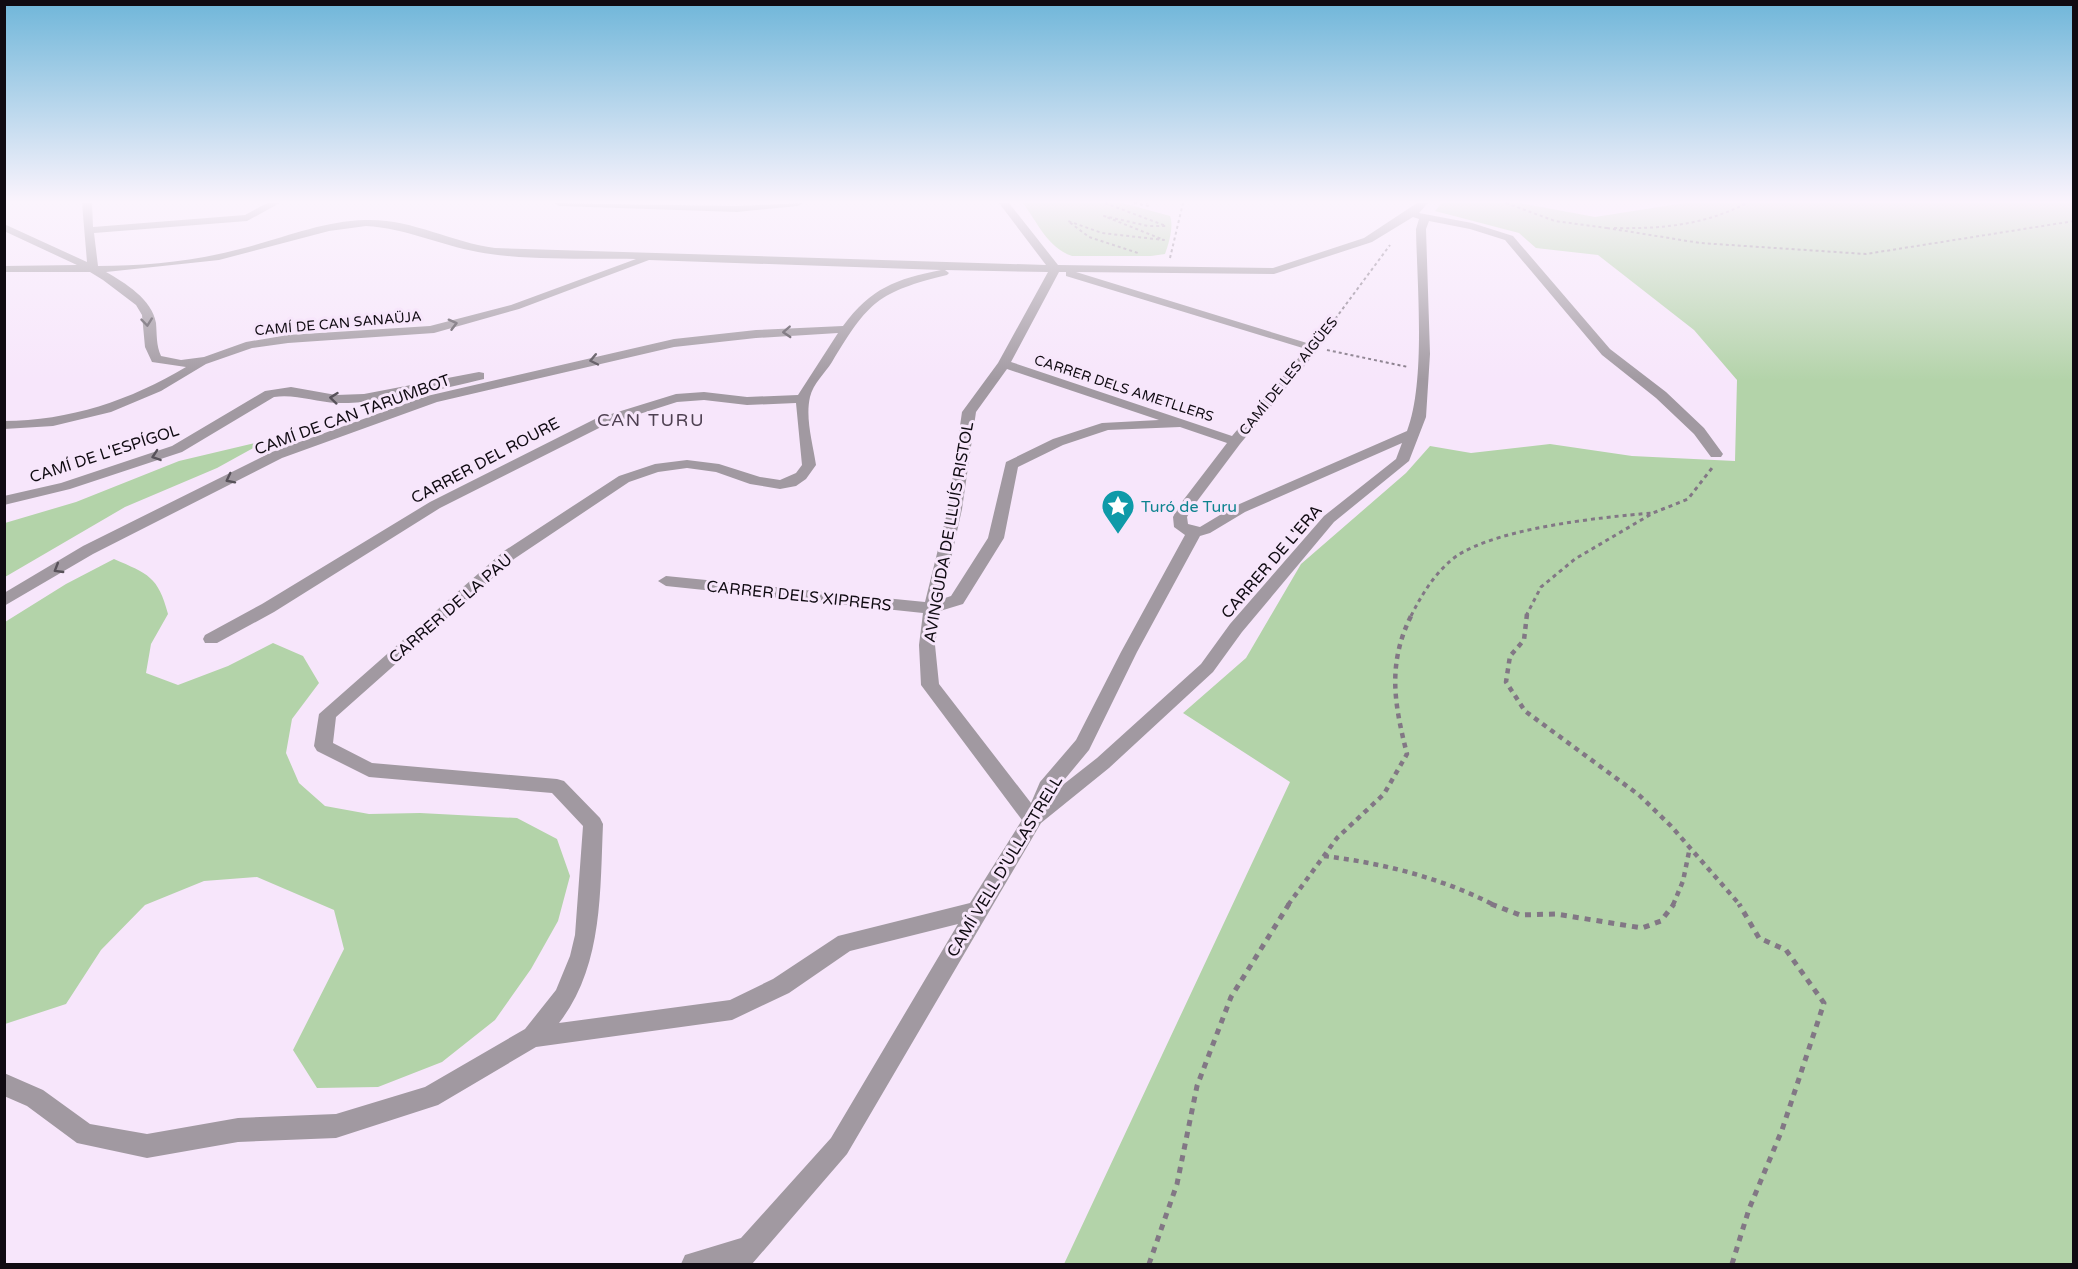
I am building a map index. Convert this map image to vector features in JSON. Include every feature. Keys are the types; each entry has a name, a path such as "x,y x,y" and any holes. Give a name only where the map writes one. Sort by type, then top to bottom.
{"street":[{"path":"79,262 93,269 157,262"},
{"path":"92,262 93,269"},
{"name":"CAMÍ DE CAN SANAÜJA","path":"4,269 62,266 93,269 136,298 148,314 148,346 156,359 181,364 206,360 250,345 288,339 430,330 515,307 639,262"},
{"path":"848,262 977,268 1274,271 1303,262"},
{"path":"1050,262 1055,269 1314,347"},
{"name":"CARRER DE L'ERA","path":"1033,820 1103,763 1207,668 1236,628 1329,519 1402,461 1419,417 1423,370 1421,262"},
{"path":"1530,262 1606,352 1661,395 1699,431 1716,454"},
{"path":"802,399 845,329 870,301 888,287 915,278 977,268"},
{"name":"AVINGUDA DE LLUÍS RISTOL","path":"1033,820 930,685 927,645 932,608 955,509 969,412 1004,364 1055,269"},
{"name":"CAMÍ DE CAN TARUMBOT","path":"4,601 88,550 277,455 432,399 557,368 674,343 756,334 845,329"},
{"name":"CAMÍ DE LES AIGÜES","path":"1194,533 1181,527 1180,517 1235,441 1314,347"},
{"path":"4,425 42,423 88,414 179,378 206,360"},
{"name":"CARRER DELS AMETLLERS","path":"1004,364 1235,441"},
{"name":"CAMÍ DE L'ESPÍGOL","path":"4,501 65,486 177,449 214,429 254,402 282,391 302,392 336,399 364,398 531,366 557,368"},
{"name":"CARRER DEL ROURE","path":"211,639 268,608 453,495 600,422 676,398 704,396 747,401 802,399"},
{"name":"CARRER DE LA PAU","path":"533,1037 564,997 584,948 590,899 593,824 557,786 369,770 323,746 328,714 509,555 624,478 645,470 685,464 718,468 776,486 796,480 809,465 802,399"},
{"path":"932,608 957,600 996,538 1011,465 1058,442 1107,426 1183,423"},
{"path":"1194,533 1205,530 1240,509 1413,433"},
{"name":"CAMÍ VELL D'ULLASTRELL","path":"741,1257 839,1146 977,910 1033,820 1047,788 1083,745 1129,652 1194,533"},
{"name":"CARRER DELS XIPRERS","path":"666,581 932,608"},
{"path":"4,1084 35,1098 85,1135 147,1146 238,1130 336,1126 430,1097 533,1037 732,1010 780,986 845,943 977,910"},
{"path":"694,1264 741,1257"}],"path":[{"name":"CAMÍ DE LES AIGÜES","path":"1314,347 1376,262"},
{"path":"1314,347 1423,370"},
{"path":"1716,454 1714,464 1688,499 1653,513 1575,559 1541,587 1526,616 1524,640 1510,656 1506,682 1525,711 1639,795 1690,846 1736,898 1759,939 1786,950 1824,1003 1782,1130 1749,1209 1732,1264"},
{"path":"1149,1264 1177,1184 1197,1086 1231,997 1275,923 1337,838 1384,794 1407,754 1396,711 1394,671 1404,630 1424,591 1449,561 1485,541 1537,532 1589,518 1653,513"},
{"path":"1324,856 1365,860 1391,867 1467,892 1516,915 1556,914 1604,924 1650,926 1671,911 1684,876 1690,846"}],"green space":[{"path":"1607,262 2073,262 2073,1264 1064,1264 1290,782 1183,713 1246,658 1301,564 1406,473 1430,446 1471,453 1550,444 1632,456 1735,461 1737,380 1694,330"},
{"path":"268,440 217,468 125,507 5,577 5,523 76,502 179,461"},
{"path":"114,559 150,578 160,591 168,614 151,644 146,673 178,685 228,666 273,643 303,656 319,683 292,719 286,753 299,783 325,806 369,814 420,813 517,818 557,839 570,876 558,921 531,969 495,1020 442,1062 378,1087 317,1088 293,1050 344,949 334,910 257,877 204,881 145,905 101,950 66,1004 5,1024 5,622 66,584"}],"place":[{"name":"Turó de Turu","path":"1118,535"}],"district":[{"name":"CAN TURU","path":"651,420"}]}
